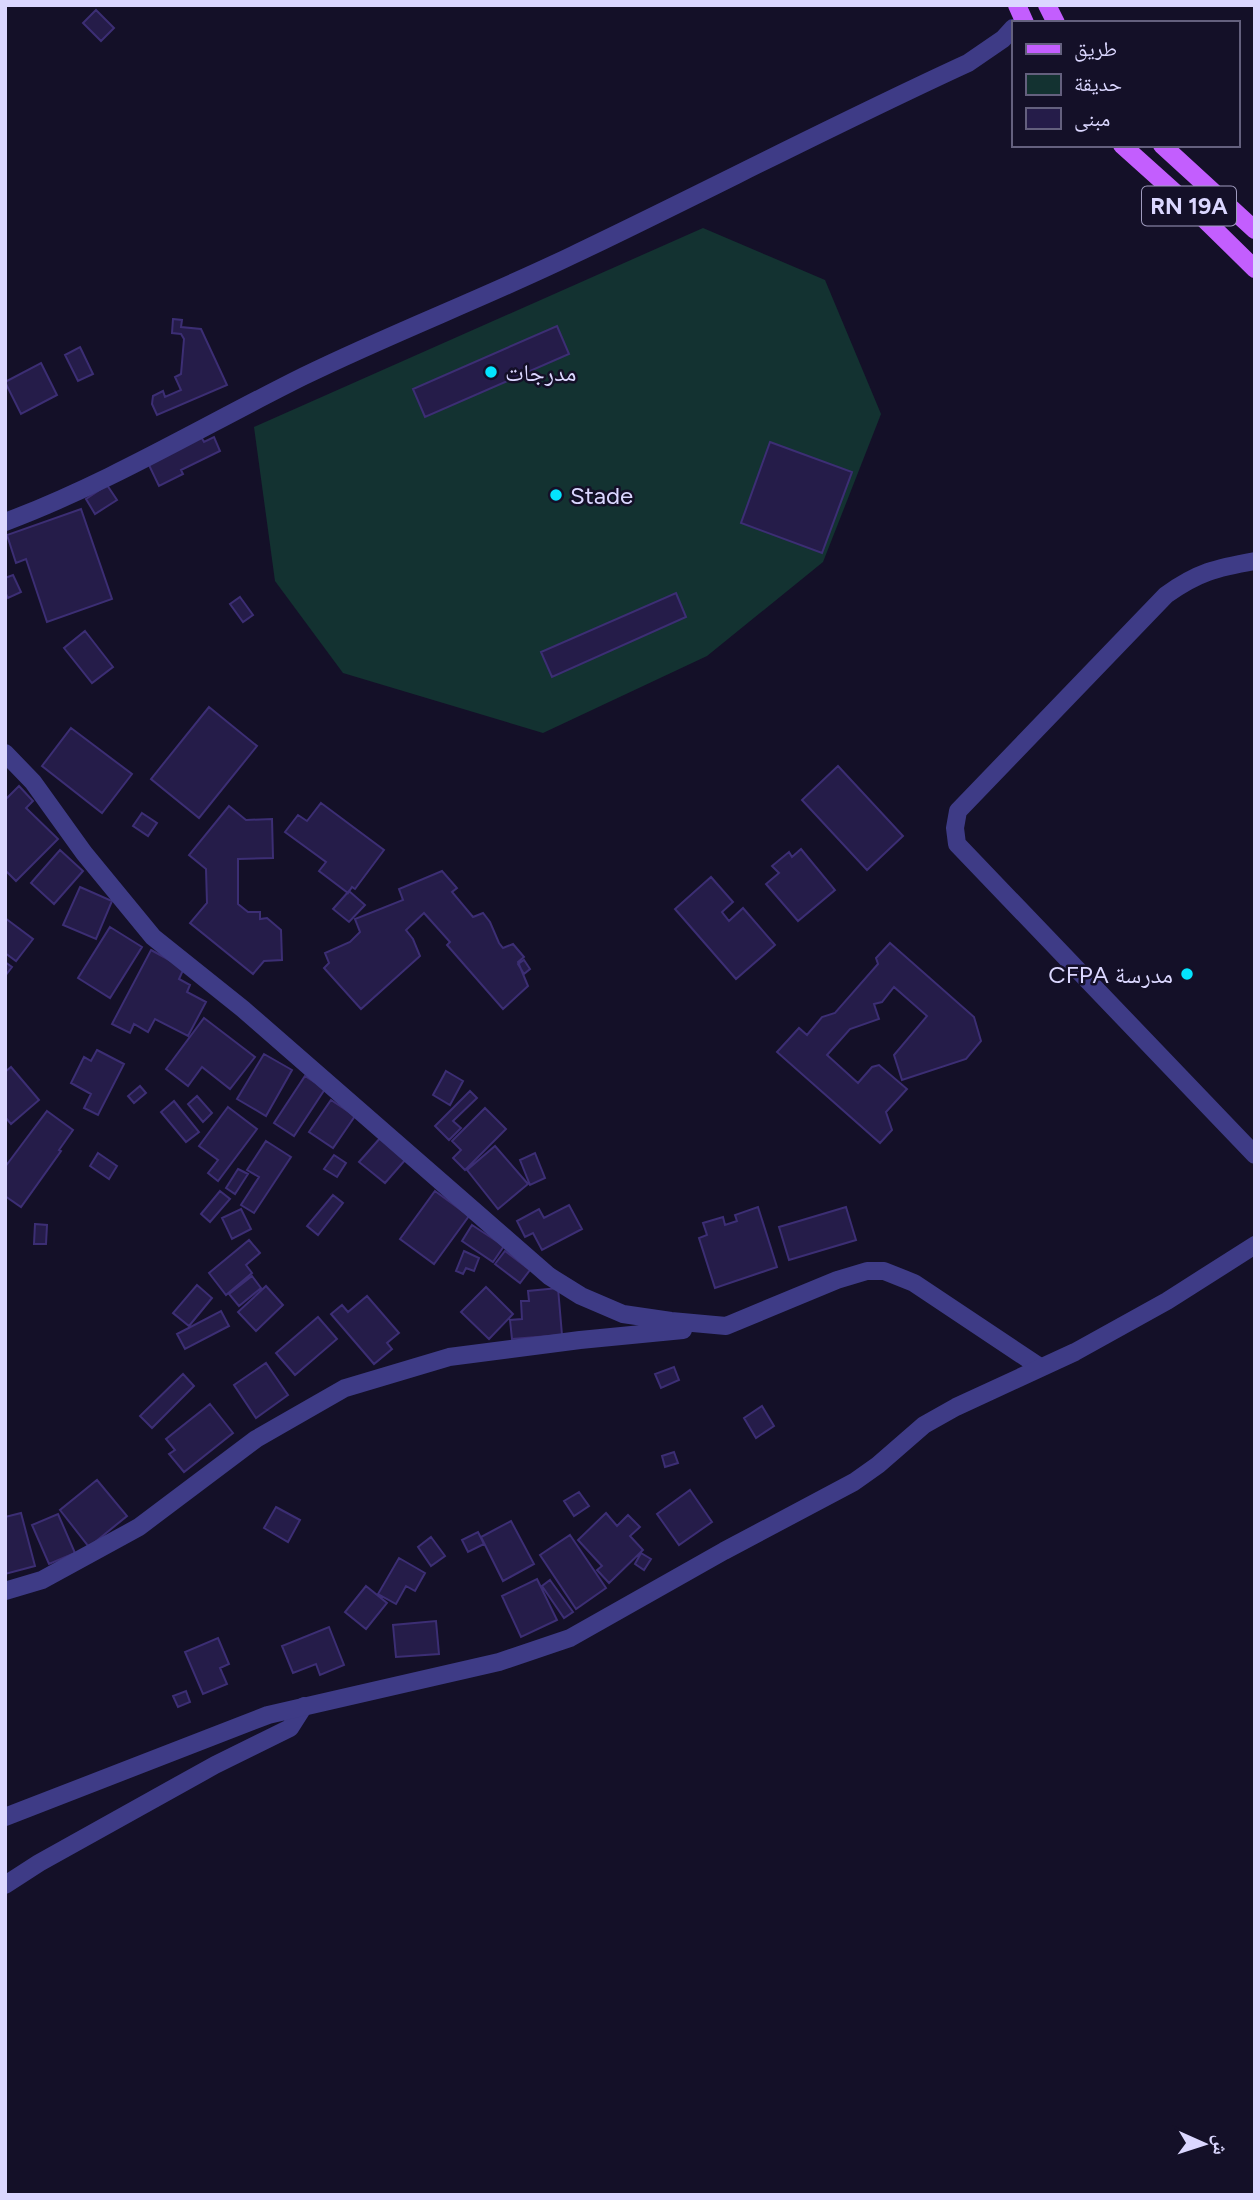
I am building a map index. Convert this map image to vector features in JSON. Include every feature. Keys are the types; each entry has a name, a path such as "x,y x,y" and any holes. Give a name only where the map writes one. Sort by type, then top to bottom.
{"main road":[{"path":"1047,5 1055,21"},
{"name":"RN 19A","path":"1124,147 1255,269"},
{"name":"RN 19A","path":"1164,147 1255,230"}],"street":[{"path":"5,522 151,455 305,375 572,256 968,63 1003,39 1012,28"},
{"path":"1255,561 1215,568 1188,579 1166,595 958,811 955,828 957,844 1255,1155"},
{"path":"5,753 33,782 84,853 153,937 243,1009 549,1276 581,1296 623,1314 726,1326"},
{"path":"5,1817 257,1719 499,1662 570,1638 724,1550 854,1482 924,1425 1075,1352 1156,1307 1255,1245"},
{"path":"5,1591 41,1580 139,1527 256,1439 345,1388 449,1357 580,1340 726,1326 867,1270 884,1271 914,1283 1040,1367"},
{"path":"5,1885 39,1863 215,1765 290,1728 304,1706"}],"green space":[{"name":"Stade","path":"703,228 825,280 881,414 823,562 707,656 543,733 343,673 275,581 254,427"}],"building":[{"path":"96,10 114,28 101,41 83,23"},
{"path":"173,319 182,320 181,327 201,329 227,385 157,415 152,404 153,396 163,391 165,397 181,390 175,377 181,374 184,339 181,334 172,333"},
{"name":"مدرجات","path":"557,326 569,354 425,417 413,389"},
{"path":"80,347 93,374 78,381 65,355"},
{"path":"41,363 57,395 21,414 5,382"},
{"path":"200,435 204,442 214,437 220,451 181,470 183,474 159,486 147,461"},
{"path":"770,442 852,472 822,553 741,523"},
{"path":"107,485 117,500 95,514 86,499"},
{"path":"81,509 112,599 47,622 26,559 16,563 7,535"},
{"path":"13,575 21,592 8,598 5,578"},
{"path":"676,593 686,617 552,677 541,652"},
{"path":"240,597 253,615 243,622 230,604"},
{"path":"85,631 113,667 92,683 64,648"},
{"path":"209,707 257,746 199,818 151,779"},
{"path":"71,728 132,774 102,813 42,766"},
{"path":"838,766 903,836 867,870 802,800"},
{"path":"19,786 33,801 26,808 58,839 16,881 5,870 5,800"},
{"path":"321,803 384,850 355,889 352,887 348,893 319,871 326,862 285,832 298,815 307,821"},
{"path":"229,806 246,820 272,819 273,858 238,859 238,904 248,912 260,912 260,919 267,918 281,930 282,960 264,961 253,974 190,923 207,903 206,869 189,855"},
{"path":"142,813 157,823 148,836 133,826"},
{"path":"801,849 835,890 798,921 766,884 779,873 772,866 789,852 792,857"},
{"path":"60,850 83,871 54,904 31,883"},
{"path":"442,871 457,888 452,892 473,917 483,913 503,948 513,944 524,957 518,962 528,986 503,1009 447,945 450,942 424,913 406,930 420,956 361,1009 324,968 329,963 325,953 350,942 360,932 355,919 403,900 399,889"},
{"path":"711,877 733,902 722,912 729,921 743,908 775,945 736,979 675,909"},
{"path":"80,887 112,901 96,939 63,925"},
{"path":"349,891 365,905 349,922 333,909"},
{"path":"5,918 33,939 16,961 5,953"},
{"path":"110,927 142,947 110,998 78,978"},
{"path":"890,943 974,1017 981,1041 966,1059 902,1080 894,1055 927,1016 894,987 882,1002 874,1004 879,1019 850,1029 827,1055 858,1083 872,1067 879,1065 907,1089 886,1112 892,1130 880,1143 777,1052 799,1028 807,1035 822,1017 835,1013 878,964 876,958"},
{"path":"151,950 184,968 179,979 190,985 187,992 206,1002 188,1036 155,1019 148,1032 134,1024 130,1033 112,1024"},
{"path":"524,960 530,969 524,974 518,964"},
{"path":"5,962 12,967 5,976"},
{"path":"204,1018 255,1057 230,1089 202,1067 188,1086 166,1069"},
{"path":"97,1050 124,1064 98,1115 84,1108 91,1094 71,1083 84,1057 91,1061"},
{"path":"264,1054 292,1070 266,1116 237,1099"},
{"path":"11,1067 39,1100 11,1124 5,1117 5,1072"},
{"path":"446,1071 463,1081 450,1105 433,1095"},
{"path":"305,1076 325,1089 294,1136 274,1123"},
{"path":"140,1086 146,1093 134,1103 128,1096"},
{"path":"470,1091 477,1098 453,1121 461,1128 449,1140 435,1126"},
{"path":"197,1096 212,1113 203,1122 188,1104"},
{"path":"331,1100 355,1116 333,1148 309,1132"},
{"path":"174,1101 199,1132 186,1142 161,1112"},
{"path":"228,1107 257,1129 218,1181 208,1173 218,1160 199,1146"},
{"path":"485,1108 506,1129 465,1170 453,1158 461,1150 452,1141"},
{"path":"47,1111 73,1130 21,1207 5,1196 5,1167"},
{"path":"381,1137 406,1159 385,1183 359,1162"},
{"path":"266,1141 291,1157 254,1213 241,1205 259,1177 247,1170"},
{"path":"495,1146 528,1184 498,1209 467,1170"},
{"path":"98,1153 117,1166 109,1179 90,1166"},
{"path":"535,1153 545,1178 530,1185 520,1160"},
{"path":"334,1155 346,1163 337,1177 324,1169"},
{"path":"238,1169 248,1174 235,1194 226,1188"},
{"path":"220,1191 230,1199 210,1222 201,1214"},
{"path":"435,1191 469,1216 434,1264 400,1239"},
{"path":"333,1195 343,1203 318,1235 307,1226"},
{"path":"569,1205 582,1229 542,1250 533,1233 525,1237 517,1221 539,1209 544,1218"},
{"path":"758,1207 777,1267 715,1288 699,1238 707,1235 703,1223 723,1217 725,1225 737,1221 735,1215"},
{"path":"846,1207 856,1240 789,1260 779,1227"},
{"path":"241,1209 251,1229 232,1239 222,1218"},
{"path":"35,1224 47,1225 46,1244 34,1244"},
{"path":"472,1225 504,1246 493,1262 462,1241"},
{"path":"249,1240 260,1253 246,1265 252,1273 226,1295 209,1273"},
{"path":"464,1251 479,1258 474,1271 466,1268 463,1274 456,1271"},
{"path":"505,1251 530,1270 520,1283 495,1264"},
{"path":"252,1276 261,1288 239,1306 229,1294"},
{"path":"197,1285 212,1298 189,1326 173,1313"},
{"path":"266,1286 283,1305 256,1331 238,1312"},
{"path":"486,1287 513,1314 489,1339 461,1312"},
{"path":"558,1288 562,1335 512,1339 510,1320 522,1319 521,1301 529,1301 528,1291"},
{"path":"367,1296 399,1333 387,1343 392,1349 374,1364 331,1314 342,1305 348,1312"},
{"path":"221,1311 229,1326 185,1349 177,1334"},
{"path":"318,1317 337,1339 295,1375 276,1353"},
{"path":"266,1363 288,1395 256,1418 234,1385"},
{"path":"674,1367 679,1380 661,1388 655,1374"},
{"path":"183,1374 194,1386 152,1428 140,1416"},
{"path":"210,1404 233,1433 184,1472 169,1454 175,1450 166,1439"},
{"path":"762,1406 774,1426 756,1438 744,1418"},
{"path":"674,1452 678,1463 665,1467 662,1456"},
{"path":"97,1480 127,1516 89,1547 60,1510"},
{"path":"690,1490 712,1522 679,1545 657,1514"},
{"path":"579,1492 589,1506 574,1516 564,1501"},
{"path":"276,1507 300,1520 288,1542 264,1528"},
{"path":"21,1513 35,1566 5,1574 5,1517"},
{"path":"606,1513 617,1526 628,1515 640,1527 630,1536 643,1550 609,1583 597,1570 602,1566 578,1540"},
{"path":"58,1514 75,1553 49,1564 32,1525"},
{"path":"511,1521 534,1564 503,1581 481,1537"},
{"path":"478,1532 484,1544 468,1552 462,1540"},
{"path":"570,1535 606,1588 576,1609 540,1555"},
{"path":"431,1537 445,1556 431,1566 418,1547"},
{"path":"641,1553 651,1559 644,1570 635,1564"},
{"path":"399,1558 425,1573 415,1591 406,1586 396,1604 378,1594"},
{"path":"537,1579 557,1620 521,1637 502,1596"},
{"path":"550,1580 573,1612 564,1618 542,1586"},
{"path":"366,1586 387,1603 366,1629 345,1612"},
{"path":"436,1621 439,1654 396,1657 393,1625"},
{"path":"329,1627 344,1665 320,1675 316,1664 293,1673 282,1646"},
{"path":"218,1638 229,1664 220,1668 227,1684 203,1694 185,1652"},
{"path":"186,1691 190,1702 178,1707 173,1696"}],"place":[{"name":"مدرجات","path":"491,372"},
{"name":"Stade","path":"556,495"},
{"name":"CFPA مدرسة","path":"1187,974"}]}
